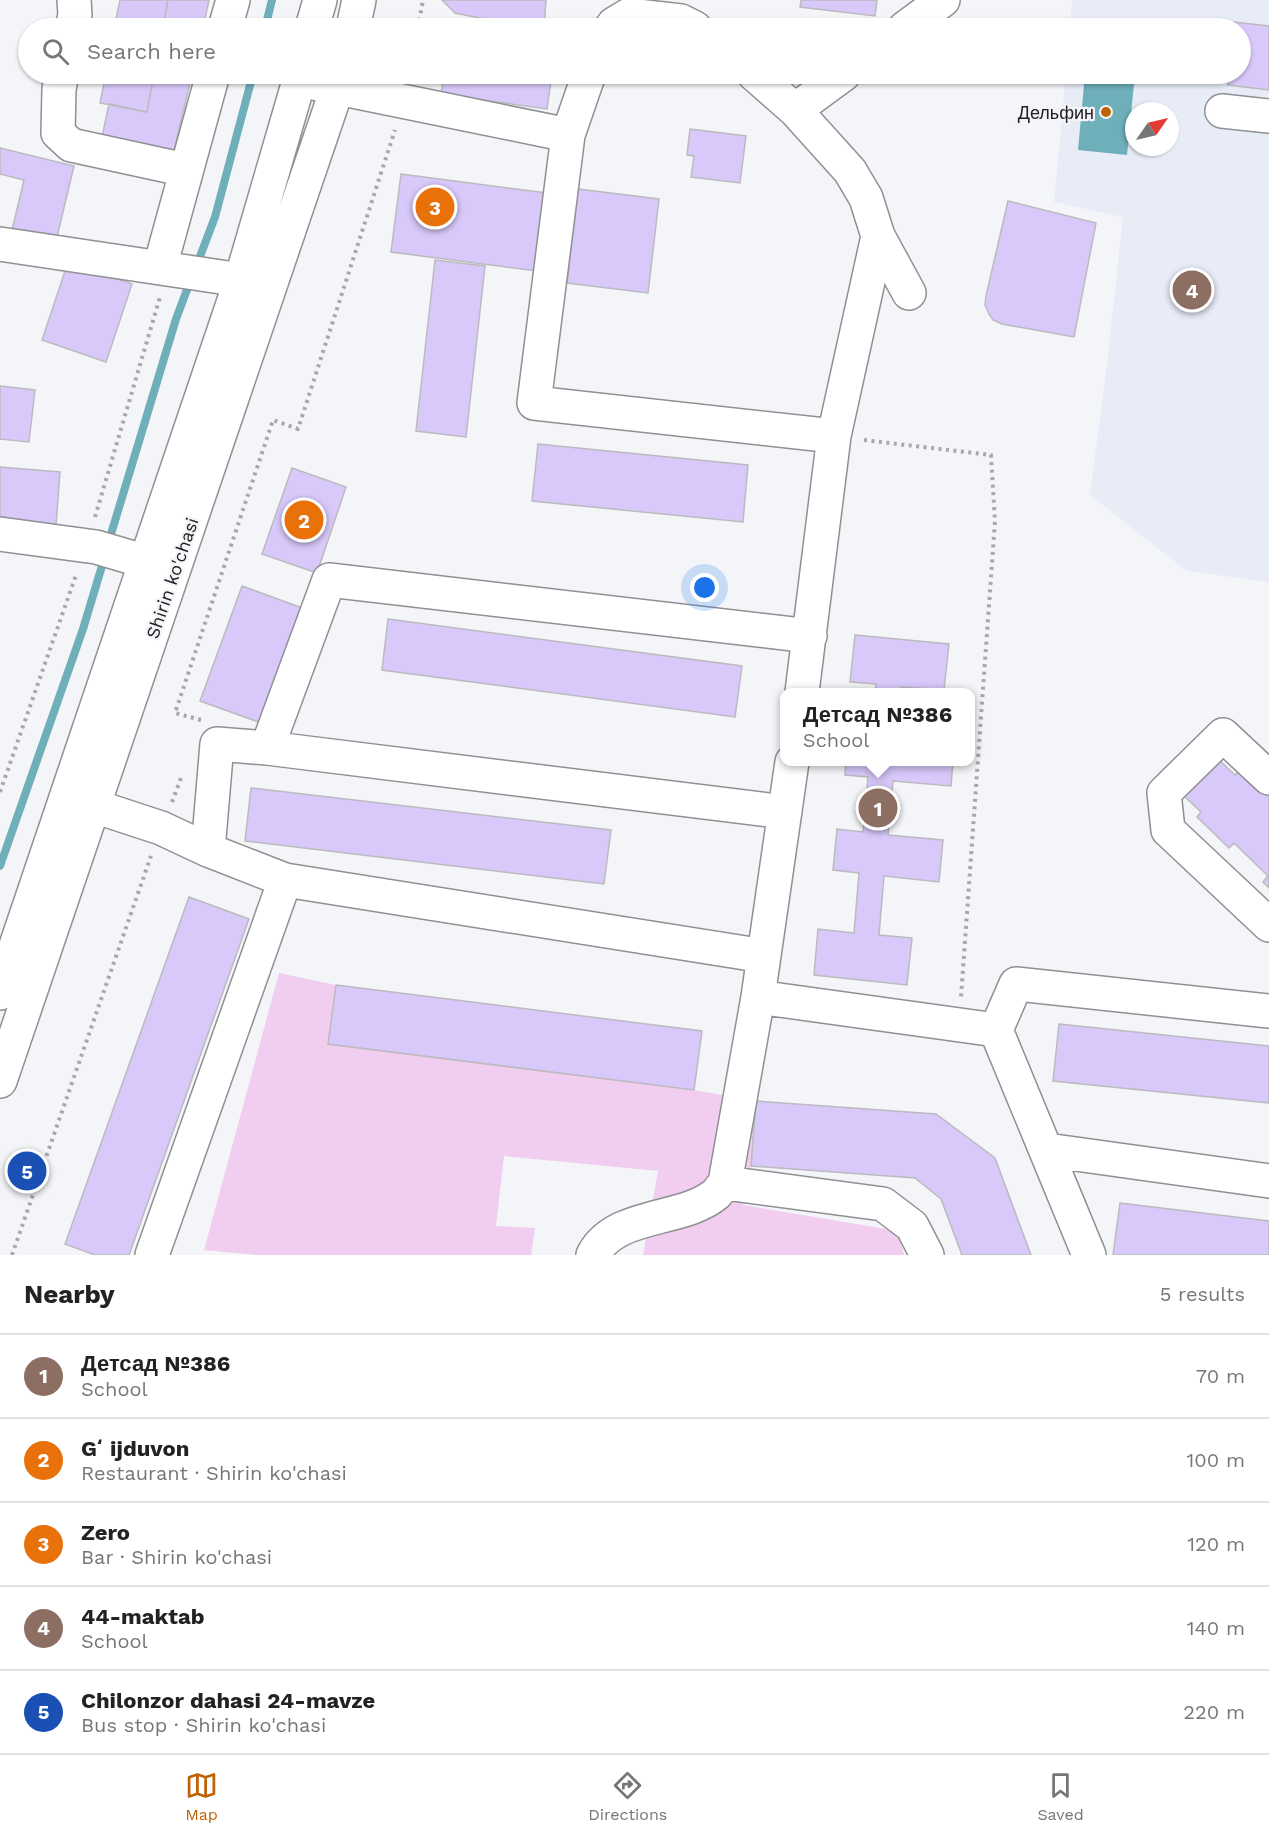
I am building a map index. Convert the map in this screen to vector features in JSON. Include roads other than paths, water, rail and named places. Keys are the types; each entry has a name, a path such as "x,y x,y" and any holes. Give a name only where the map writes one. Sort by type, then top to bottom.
{"main road":[{"path":"74,18 75,0"},
{"path":"228,18 233,0"},
{"path":"315,18 320,0"},
{"path":"355,18 359,0"},
{"path":"919,18 944,0"},
{"path":"623,14 686,16"},
{"path":"60,84 58,133 71,145 186,170"},
{"path":"164,268 186,170 210,84"},
{"name":"Shirin ko'chasi","path":"0,1081 94,806 255,284 298,84"},
{"name":"Shirin ko'chasi","path":"0,993 112,552 255,284 339,84"},
{"path":"353,84 568,135"},
{"path":"586,84 568,135 534,403 834,436"},
{"path":"765,84 795,110 850,171 866,198 878,236 909,293"},
{"path":"795,110 830,84"},
{"path":"1222,111 1269,116"},
{"path":"803,688 834,436 878,236"},
{"path":"0,244 255,284"},
{"path":"0,534 112,552"},
{"path":"267,748 329,580 810,636"},
{"path":"1269,778 1223,735 1164,793 1168,830 1269,925"},
{"path":"208,850 217,744 267,748 785,813"},
{"path":"593,1255 604,1238 620,1229 702,1202 716,1194 725,1183 758,997 791,766"},
{"path":"94,806 161,828 208,850 285,880 764,956"},
{"path":"152,1255 285,880"},
{"path":"1089,1255 996,1030 1016,984 1269,1011"},
{"path":"758,997 996,1030"},
{"path":"1047,1149 1269,1181"},
{"path":"725,1183 883,1204 912,1226 927,1255"}],"water":[{"name":"Дельфин","path":"1084,84 1134,84 1132,102 1125,102 1125,155 1078,150"}],"waterway":[{"path":"268,18 272,0"},
{"path":"196,267 215,217 250,84"},
{"path":"108,544 176,319 191,279"},
{"path":"0,866 83,629 105,556"}],"place":[{"name":"Дельфин","path":"1106,112"},
{"name":"Zero","path":"435,207"},
{"name":"44-maktab","path":"1192,290"},
{"name":"Gʻijduvon","path":"304,520"},
{"name":"Детсад №386","path":"878,808"},
{"name":"Chilonzor dahasi 24-mavze","path":"27,1171"}]}
